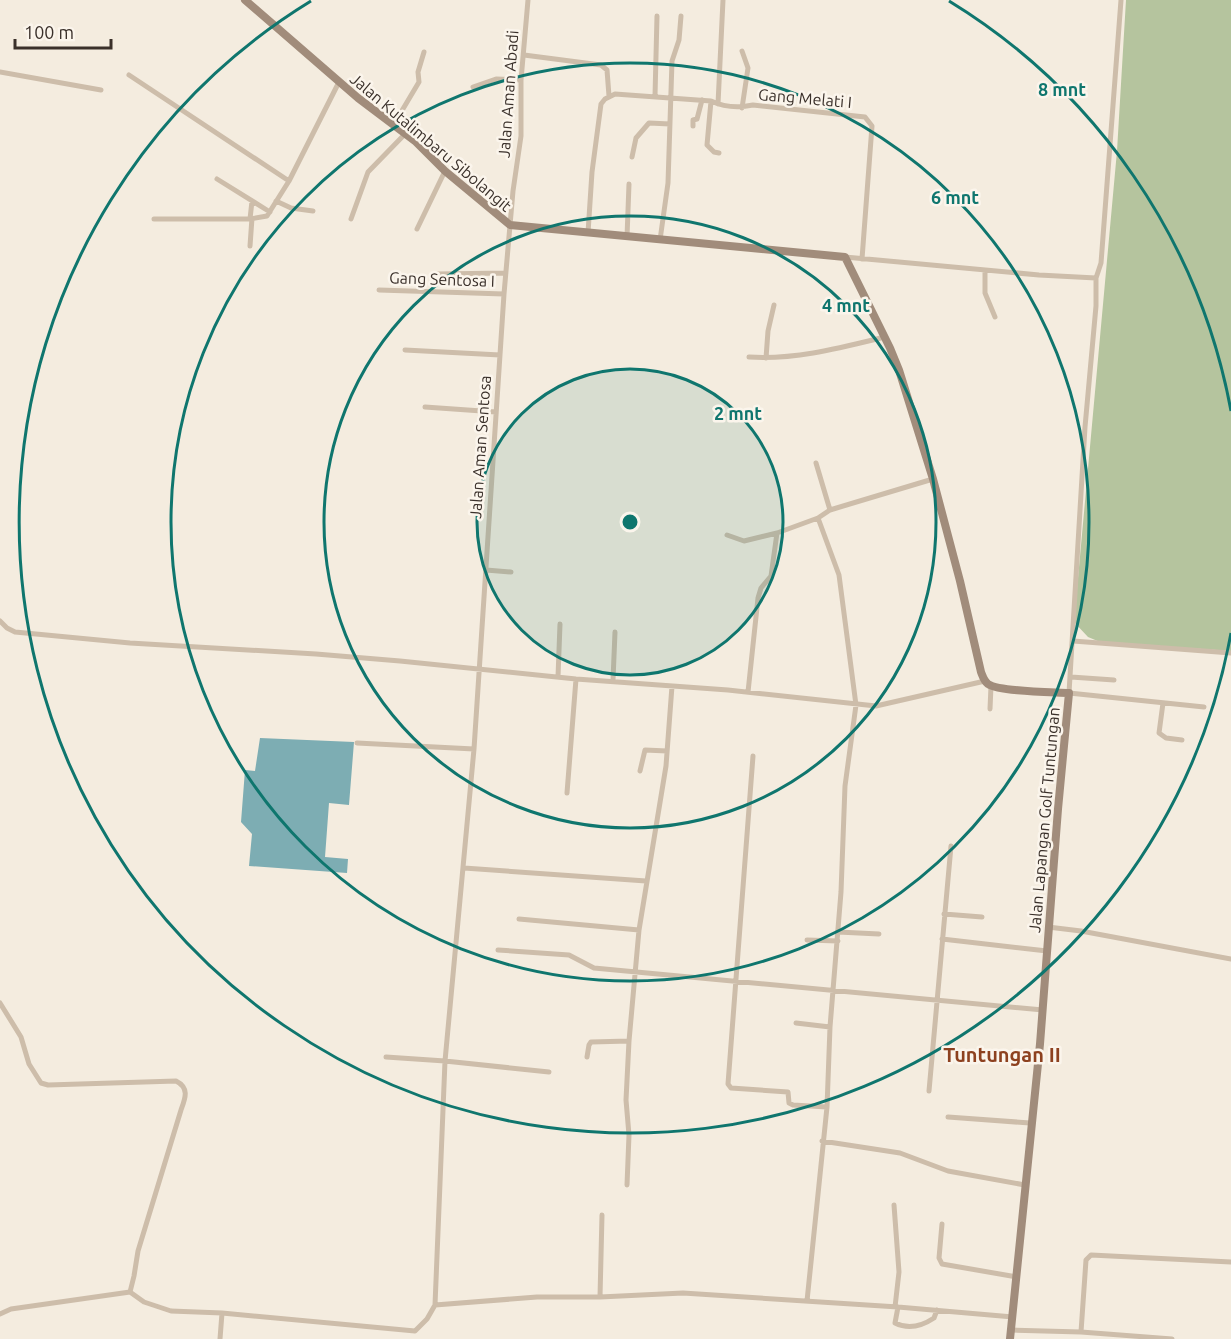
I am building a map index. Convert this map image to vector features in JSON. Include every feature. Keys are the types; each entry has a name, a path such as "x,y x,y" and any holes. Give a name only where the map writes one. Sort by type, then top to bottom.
{"street":[{"name":"Jalan Kutalimbaru Sibolangit","path":"245,0 339,82 394,124 445,171 510,225 845,257"},
{"name":"Jalan Aman Abadi","path":"510,225 521,136 521,80 528,0"},
{"path":"718,104 723,0"},
{"path":"1121,0 1101,263 1096,278 1096,306 1085,427 1069,693 1204,707"},
{"path":"655,96 657,16"},
{"path":"660,240 668,183 672,61 679,40 681,16"},
{"path":"742,51 748,68 742,108"},
{"path":"394,124 419,82 418,72 424,52"},
{"path":"524,55 605,67 609,96 601,104 598,112 588,233"},
{"path":"0,72 101,90"},
{"path":"129,75 289,180"},
{"path":"473,87 495,79 521,80"},
{"path":"154,219 262,218 270,212 289,180 339,82"},
{"name":"Gang Melati I","path":"609,96 622,94 655,96 711,101 742,108 753,105 866,117 872,126 862,259"},
{"path":"693,126 694,120 698,119 702,100"},
{"path":"711,101 707,145 714,152 719,153"},
{"path":"632,156 636,138 649,123 669,124"},
{"path":"351,219 368,172 405,134"},
{"path":"417,229 445,171"},
{"path":"217,180 270,212"},
{"path":"627,237 629,184"},
{"path":"250,246 252,201"},
{"path":"276,201 291,208 313,211"},
{"name":"Jalan Aman Sentosa","path":"435,1305 446,1061 474,749 510,225"},
{"path":"845,257 1096,278"},
{"path":"845,257 899,370 933,479 981,672 988,683 990,710"},
{"path":"986,270 985,292 995,317"},
{"path":"437,274 506,273"},
{"name":"Gang Sentosa I","path":"379,290 504,294"},
{"path":"766,358 768,331 774,305"},
{"path":"749,357 802,356 885,337"},
{"path":"405,350 500,355"},
{"path":"425,407 496,412"},
{"path":"816,463 830,510"},
{"path":"727,536 744,541 777,533 818,518 830,510 933,479"},
{"path":"807,1301 827,1107 845,786 856,705 838,575 818,518"},
{"path":"748,692 758,598 761,588 771,576 777,533"},
{"path":"486,570 511,572"},
{"path":"0,621 15,632 130,643 316,654 576,679 748,692 831,700 856,705 879,706 988,683"},
{"path":"558,677 560,624"},
{"path":"613,680 615,632"},
{"path":"1073,641 1231,653"},
{"path":"1071,677 1114,680"},
{"path":"567,793 576,679"},
{"name":"Jalan Lapangan Golf Tuntungan","path":"988,683 1069,693 1048,927 1043,1010 1030,1123 1011,1339"},
{"path":"627,1185 629,1135 626,1100 639,930 667,751 672,686"},
{"path":"1163,703 1159,733 1166,738 1182,740"},
{"path":"357,743 474,749"},
{"path":"640,771 645,750 667,751"},
{"path":"753,756 730,1041 729,1087 788,1092 789,1103 793,1105 827,1107"},
{"path":"929,1091 951,846"},
{"path":"464,868 646,881"},
{"path":"944,914 982,917"},
{"path":"519,919 639,930"},
{"path":"1048,927 1081,930 1231,960"},
{"path":"838,932 879,934"},
{"path":"942,939 1047,951"},
{"path":"807,940 838,941"},
{"path":"498,950 570,955 590,967 1043,1010"},
{"path":"0,1003 21,1037 29,1064 41,1083 48,1085 176,1082 184,1086 186,1090 182,1110 138,1251 130,1292"},
{"path":"796,1023 830,1027"},
{"path":"587,1057 588,1046 591,1042 629,1041"},
{"path":"386,1057 549,1072"},
{"path":"948,1117 1030,1123"},
{"path":"822,1141 900,1154 948,1171 1025,1185"},
{"path":"894,1205 899,1272 895,1323 899,1326 919,1326 934,1318 937,1310"},
{"path":"600,1298 603,1215"},
{"path":"942,1224 939,1258 942,1264 1017,1277"},
{"path":"1081,1332 1086,1260 1091,1255 1231,1262"},
{"path":"0,1314 11,1309 130,1292 144,1302 171,1311 415,1331 428,1319 435,1305 537,1297 600,1298 683,1293 1013,1317"},
{"path":"220,1339 222,1314"},
{"path":"1011,1330 1081,1332 1172,1339"}],"green space":[{"path":"1126,0 1231,0 1231,651 1100,642 1088,637 1074,622 1117,151"}],"water":[{"path":"260,738 354,742 349,805 329,803 325,857 348,859 347,873 249,866 252,834 241,822 245,770 255,771"}],"district":[{"name":"Tuntungan II","path":"1002,1055"}]}
